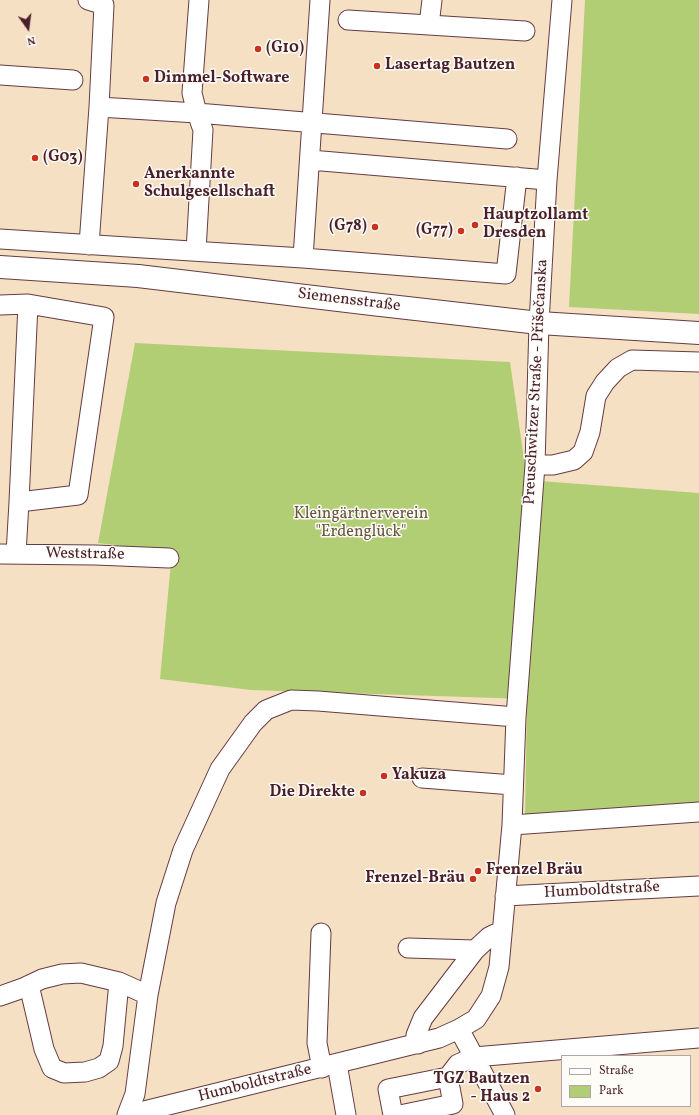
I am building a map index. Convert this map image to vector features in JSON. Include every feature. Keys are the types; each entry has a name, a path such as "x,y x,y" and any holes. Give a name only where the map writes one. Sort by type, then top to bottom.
{"main road":[{"name":"Siemensstraße","path":"0,267 138,276 364,304 539,323 699,333"}],"street":[{"path":"196,251 203,130 192,94 199,0"},
{"path":"303,258 320,0"},
{"path":"429,25 432,0"},
{"name":"Preuschwitzer Straße - Přišečanska","path":"516,717 535,465 539,323 547,180 562,0"},
{"path":"89,245 99,107 99,2"},
{"path":"348,20 525,31"},
{"path":"0,75 73,80"},
{"path":"99,107 198,113 507,139"},
{"path":"310,160 547,180"},
{"path":"0,239 303,258 506,274 517,177"},
{"path":"0,304 28,304 104,317 78,495 19,502"},
{"path":"8,554 19,502 28,304"},
{"path":"535,465 553,465 574,460 583,452 590,432 596,396 605,382 618,368 632,360 699,362"},
{"name":"Weststraße","path":"8,554 169,558"},
{"path":"127,1115 135,1094 148,995 166,903 183,850 220,769 253,724 266,710 291,700 312,700 516,717"},
{"name":"Humboldtstraße","path":"127,1115 418,1044 459,1030 476,1019 491,996 499,967 512,825 516,717"},
{"path":"422,778 513,785"},
{"path":"512,825 699,812"},
{"name":"Humboldtstraße","path":"505,896 699,886"},
{"path":"321,933 317,1043 330,1066 346,1115"},
{"path":"418,1044 416,1035 423,1018 474,950 489,937 495,934 501,935"},
{"path":"408,948 474,950"},
{"path":"0,996 42,979 62,974 80,973 120,982 148,995"},
{"path":"29,985 44,1049 52,1068 64,1073 84,1072 99,1068 109,1061 113,1046 120,982"},
{"path":"459,1030 505,1115"},
{"path":"393,1115 388,1089 448,1077 458,1064 474,1057 699,1038"},
{"path":"400,1115 454,1104 448,1077"}],"green space":[{"path":"585,0 699,0 699,314 569,307"},
{"name":"Kleingärtnerverein \"Erdenglück\"","path":"135,343 510,362 527,480 699,493 699,804 525,817 527,699 251,690 160,679 172,552 98,543"}],"place":[{"name":"(G10)","path":"258,49"},
{"name":"Lasertag Bautzen","path":"377,66"},
{"name":"Dimmel-Software","path":"146,79"},
{"name":"(G03)","path":"35,158"},
{"name":"Anerkannte Schulgesellschaft","path":"136,184"},
{"name":"Hauptzollamt Dresden","path":"475,225"},
{"name":"(G78)","path":"375,227"},
{"name":"(G77)","path":"461,231"},
{"name":"Yakuza","path":"384,776"},
{"name":"Die Direkte","path":"363,793"},
{"name":"Frenzel Bräu","path":"478,871"},
{"name":"Frenzel-Bräu","path":"473,879"},
{"name":"TGZ Bautzen - Haus 2","path":"538,1089"}]}
